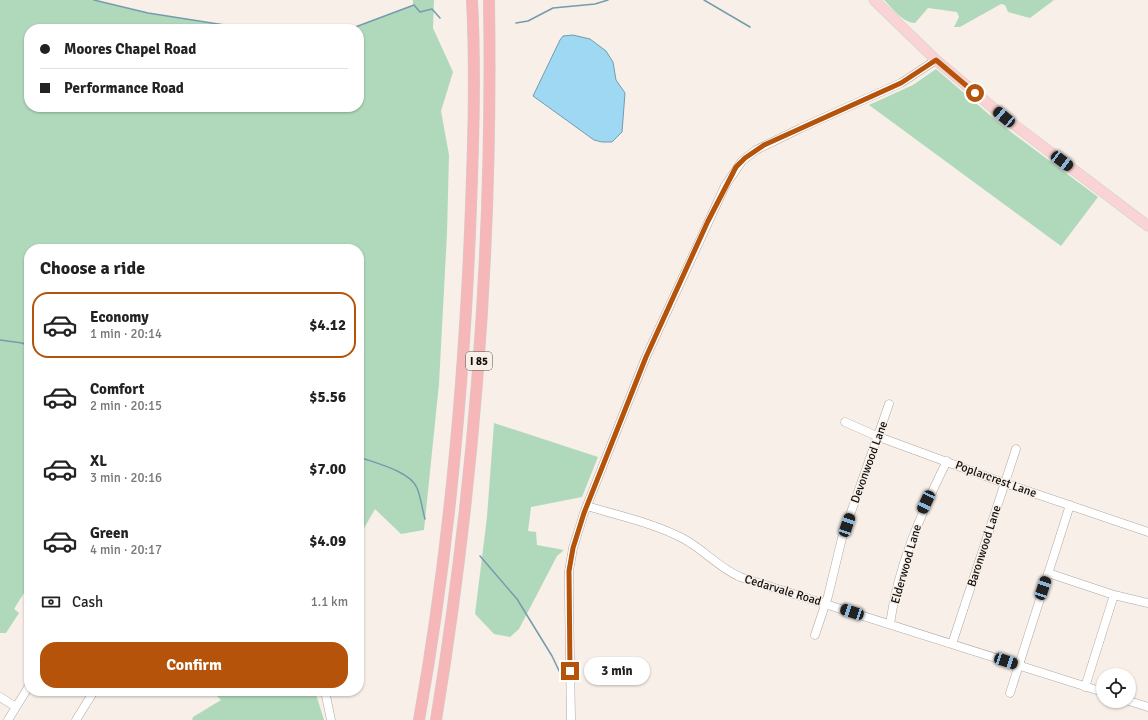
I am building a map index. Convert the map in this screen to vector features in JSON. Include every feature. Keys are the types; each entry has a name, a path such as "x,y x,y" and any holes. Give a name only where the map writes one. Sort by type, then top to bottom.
{"highway":[{"name":"I 85","path":"419,720 445,542 463,363 473,154 472,0"},
{"name":"I 85","path":"436,720 463,529 479,367 488,179 489,0"}],"main road":[{"path":"874,0 936,60 1004,117 1148,226"}],"street":[{"path":"571,720 569,571 573,548 587,506 660,323 708,221 736,167 745,158 764,145 901,83 936,60"},
{"name":"Devonwood Lane","path":"815,635 826,603 842,538 890,404"},
{"name":"Poplarcrest Lane","path":"845,422 879,437 948,461 1004,483 1148,532"},
{"name":"Baronwood Lane","path":"952,644 1016,449"},
{"name":"Elderwood Lane","path":"890,624 900,578 914,533 925,505 948,461"},
{"name":"Cedarvale Road","path":"587,506 677,536 691,543 716,563 740,577 826,603 1096,690"},
{"path":"1010,693 1070,506"},
{"path":"1048,573 1114,595 1148,603"},
{"path":"1085,687 1114,595"},
{"path":"8,720 24,694"},
{"path":"76,720 91,696"},
{"path":"326,696 331,720"},
{"path":"0,697 16,707"},
{"path":"1136,703 1148,707"}],"green space":[{"path":"0,0 94,0 148,13 218,24 24,24 24,112 364,112 363,24 413,5 413,0 434,0 433,28 453,72 441,111 449,155 447,233 439,384 424,530 401,534 375,509 364,528 364,244 24,244 24,593 14,609 19,613 6,633 0,633"},
{"path":"884,0 1054,0 1030,18 1008,12 1005,5 1001,4 960,27 954,27 959,17 957,12 928,8 915,23 906,21"},
{"path":"936,69 999,123 1098,197 1061,246 869,105 913,85"},
{"path":"494,423 598,457 582,497 531,507 528,531 536,532 537,545 564,550 557,556 519,629 510,637 494,634 475,614 487,517"},
{"path":"217,696 317,696 324,720 192,720 193,717 221,700"}],"water":[{"path":"573,35 590,39 606,51 613,62 616,80 625,93 622,132 612,142 594,140 533,96 560,40 563,36"}],"waterway":[{"path":"94,0 148,13 218,24"},
{"path":"516,23 528,21 553,8 595,4 608,0"},
{"path":"704,0 750,27"},
{"path":"363,24 414,5 420,12 432,9 440,18"},
{"path":"0,340 24,344"},
{"path":"364,459 400,472 413,482 417,488 425,519"},
{"path":"480,556 517,599 552,656 562,677"}],"route":[{"path":"570,671 569,571 573,548 584,513 660,323 725,186 736,167 745,158 764,145 901,83 917,74 936,60 975,93"}]}
